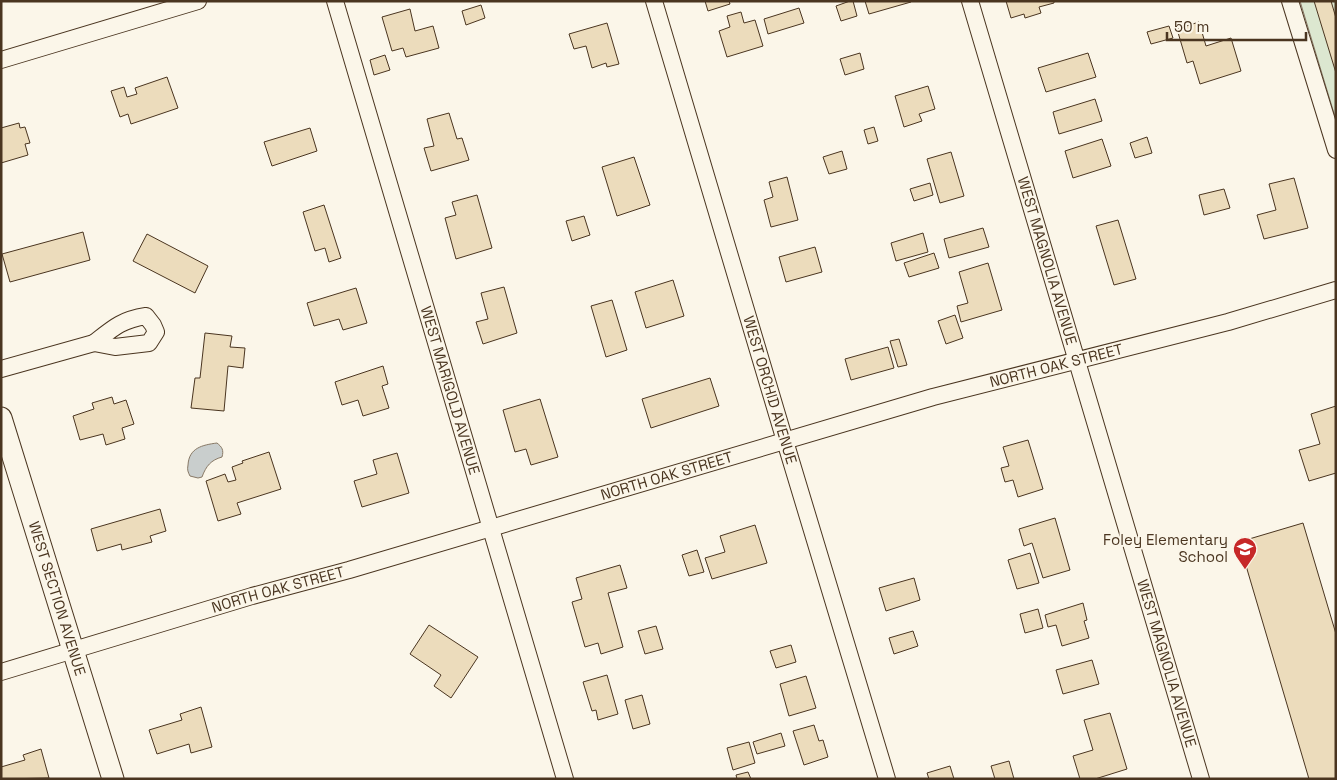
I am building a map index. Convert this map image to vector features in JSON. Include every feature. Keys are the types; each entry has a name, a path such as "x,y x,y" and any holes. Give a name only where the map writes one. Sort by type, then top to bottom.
{"street":[{"name":"WEST MARIGOLD AVENUE","path":"335,1 565,779"},
{"name":"WEST ORCHID AVENUE","path":"654,1 887,779"},
{"name":"WEST MAGNOLIA AVENUE","path":"970,1 1201,779"},
{"path":"1290,1 1336,150"},
{"path":"1,60 187,3"},
{"name":"NORTH OAK STREET","path":"1,672 252,596 349,570 933,397 1228,322 1336,290"},
{"path":"1,369 94,343"},
{"name":"WEST SECTION AVENUE","path":"1,418 114,779"}],"green space":[{"path":"1300,1 1336,1 1336,120"}],"shaded area":[{"path":"217,443 222,449 222,457 209,464 202,477 190,476 188,471 189,459 194,451 201,446"}],"building":[{"path":"705,1 729,1 730,4 708,11"},
{"path":"853,1 857,16 841,21 836,6"},
{"path":"865,1 911,1 911,2 869,14"},
{"path":"1006,1 1054,1 1054,3 1039,7 1041,13 1025,18 1024,14 1011,18"},
{"path":"1314,1 1331,1 1336,18 1336,73"},
{"path":"481,5 485,18 466,25 462,11"},
{"path":"799,8 804,23 768,34 764,19"},
{"path":"410,9 415,31 433,26 439,48 406,57 403,48 392,51 382,17"},
{"path":"741,12 744,23 755,20 763,46 727,57 719,31 730,27 727,16"},
{"path":"1199,22 1206,46 1231,38 1241,71 1200,84 1193,61 1187,63 1177,29"},
{"path":"607,23 619,64 607,67 606,63 592,68 586,46 574,49 569,34"},
{"path":"1169,26 1173,38 1151,44 1147,32"},
{"path":"860,53 864,69 845,75 840,59"},
{"path":"1088,53 1096,77 1046,92 1038,68"},
{"path":"385,55 390,70 374,75 370,60"},
{"path":"167,77 178,108 131,124 128,114 120,117 111,91 124,87 127,97 137,94 135,88"},
{"path":"928,86 935,109 919,114 922,121 904,127 895,96"},
{"path":"1095,99 1102,121 1059,134 1053,112"},
{"path":"449,113 457,139 462,138 469,160 431,171 424,148 434,146 427,119"},
{"path":"19,123 20,128 25,127 30,143 25,144 28,155 1,163 1,128"},
{"path":"874,127 878,141 868,144 864,130"},
{"path":"310,128 317,151 272,166 264,142"},
{"path":"1147,137 1152,153 1135,158 1130,143"},
{"path":"1102,139 1111,166 1073,178 1065,151"},
{"path":"842,151 847,169 829,174 823,157"},
{"path":"951,152 964,196 940,203 927,159"},
{"path":"634,157 650,205 617,216 602,167"},
{"path":"787,177 798,220 771,227 764,200 773,197 769,182"},
{"path":"1294,178 1308,228 1264,239 1257,215 1276,210 1269,184"},
{"path":"930,183 933,195 914,201 910,189"},
{"path":"1224,189 1230,208 1204,215 1199,195"},
{"path":"477,195 492,248 456,259 445,218 456,215 452,202"},
{"path":"324,205 341,258 329,262 325,248 315,251 303,212"},
{"path":"584,216 590,235 572,241 566,221"},
{"path":"1118,220 1136,279 1114,285 1096,226"},
{"path":"983,228 989,247 949,258 944,239"},
{"path":"83,232 90,260 10,282 2,254"},
{"path":"923,233 928,252 896,261 891,243"},
{"path":"147,234 208,266 195,293 133,261"},
{"path":"815,247 822,272 786,282 779,257"},
{"path":"934,253 939,268 909,277 904,263"},
{"path":"988,263 1002,310 961,322 957,306 968,303 959,272"},
{"path":"673,280 684,316 646,328 635,292"},
{"path":"504,287 517,333 483,344 476,322 488,319 481,293"},
{"path":"356,288 367,323 343,330 339,319 314,326 307,303"},
{"path":"612,300 627,350 606,357 591,306"},
{"path":"955,315 963,338 946,344 938,321"},
{"path":"205,333 232,336 230,347 245,348 243,368 228,366 224,411 191,408 195,378 200,378"},
{"path":"899,339 907,365 898,367 890,341"},
{"path":"888,347 894,368 851,380 845,359"},
{"path":"383,366 388,384 382,386 389,408 363,416 358,400 342,405 335,382"},
{"path":"710,378 719,406 651,428 642,399"},
{"path":"112,397 114,404 126,400 134,424 122,428 125,439 106,445 103,434 80,440 73,416 94,409 92,403"},
{"path":"540,399 558,457 531,465 526,449 515,452 503,410"},
{"path":"1336,406 1336,473 1309,481 1299,450 1320,444 1311,414"},
{"path":"1028,440 1043,489 1018,497 1013,480 1005,482 1001,468 1009,466 1003,447"},
{"path":"269,452 281,489 237,503 241,514 218,521 206,481 225,474 228,482 236,480 232,467 243,463 242,461"},
{"path":"397,453 409,493 362,507 354,481 377,474 373,460"},
{"path":"160,509 166,531 150,536 152,542 122,550 121,544 97,551 91,529"},
{"path":"1055,518 1070,570 1043,578 1032,543 1024,546 1019,529"},
{"path":"1303,523 1336,634 1336,779 1309,779 1239,542"},
{"path":"755,525 767,563 712,579 705,558 725,552 720,536"},
{"path":"697,550 704,572 689,576 682,555"},
{"path":"1030,553 1039,583 1017,589 1008,560"},
{"path":"620,565 627,588 608,593 623,647 601,654 598,643 585,647 572,602 582,599 576,578"},
{"path":"914,578 920,600 886,611 879,588"},
{"path":"1083,603 1087,620 1084,621 1089,638 1062,646 1056,625 1048,627 1045,615"},
{"path":"1038,609 1043,628 1025,633 1020,614"},
{"path":"429,625 478,657 451,698 434,686 441,675 410,654"},
{"path":"656,626 663,649 645,654 638,631"},
{"path":"913,631 918,646 894,654 889,638"},
{"path":"791,645 796,662 776,668 770,651"},
{"path":"1092,660 1099,684 1063,694 1056,670"},
{"path":"607,675 618,714 598,720 596,710 592,711 583,682"},
{"path":"806,676 816,708 789,716 780,684"},
{"path":"642,695 650,724 633,729 625,700"},
{"path":"201,707 212,747 191,753 189,744 157,754 149,730 182,720 180,714"},
{"path":"1110,713 1127,769 1095,779 1080,779 1073,756 1093,750 1084,720"},
{"path":"814,725 819,741 823,740 828,757 804,765 793,731"},
{"path":"781,733 785,746 757,754 753,742"},
{"path":"749,742 755,763 733,770 727,748"},
{"path":"41,749 49,778 1,779 1,767 25,760 23,755"},
{"path":"1009,761 1014,779 995,779 991,766"},
{"path":"950,766 954,779 929,779 927,773"},
{"path":"748,772 751,779 737,779 736,775"}],"place":[{"name":"Foley Elementary School","path":"1245,570"}]}
